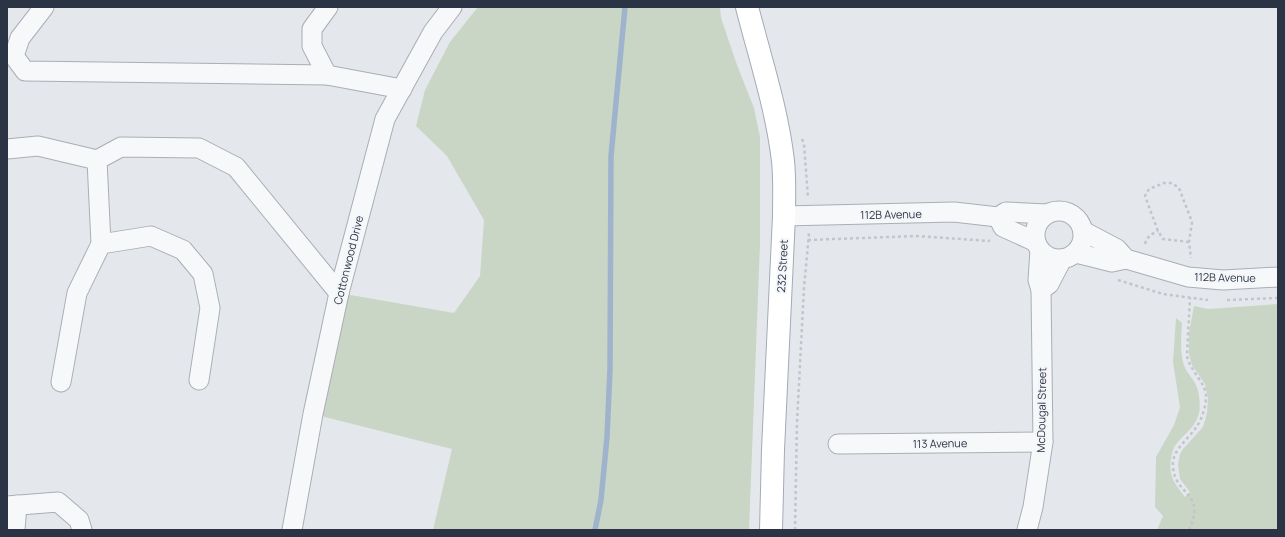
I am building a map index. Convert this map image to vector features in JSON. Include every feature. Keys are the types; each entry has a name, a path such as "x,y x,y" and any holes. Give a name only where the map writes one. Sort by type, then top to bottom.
{"main road":[{"name":"232 Street","path":"747,7 766,74 783,161 784,216 773,450 771,530"}],"street":[{"path":"44,7 20,38 14,56 25,70 326,75 402,89"},
{"path":"326,75 312,46 312,29 328,7"},
{"name":"Cottonwood Drive","path":"292,530 313,414 339,293 385,119 433,32 452,7"},
{"path":"7,149 38,146 97,160 122,147 198,148 236,167 339,293"},
{"path":"61,382 77,293 101,244 97,160"},
{"path":"1038,246 1035,235 1036,227 1047,214 1054,211 1070,213 1076,217 1084,231 1084,239 1081,246 1069,256 1049,284 1041,290"},
{"name":"112B Avenue","path":"784,216 954,212 998,218 1006,212 1047,214"},
{"path":"998,218 1003,227 1038,246 1046,255 1053,258 1069,256"},
{"name":"112B Avenue","path":"1084,231 1117,249 1126,259"},
{"path":"101,244 152,236 183,250 203,274 210,308 198,380"},
{"name":"McDougal Street","path":"1027,530 1043,442 1041,290 1038,280 1038,246"},
{"name":"112B Avenue","path":"1069,256 1112,262 1126,259 1161,270 1191,277 1223,280 1278,278"},
{"name":"113 Avenue","path":"838,444 1043,442"},
{"path":"15,530 12,506 58,502 79,520 82,530"}],"path":[{"path":"807,177 808,198"},
{"path":"1189,242 1163,239 1158,231 1145,196 1149,189 1164,183 1172,183 1178,188 1192,222 1189,242 1191,258"},
{"path":"1144,247 1146,240 1158,231"},
{"path":"795,530 797,422 804,288 809,233"},
{"path":"808,240 916,236 992,241"},
{"path":"1189,530 1194,519 1195,506 1193,501 1177,480 1172,461 1174,455 1198,425 1204,409 1206,396 1204,386 1188,364 1187,356 1191,277"}],"green space":[{"path":"478,7 720,7 721,18 754,108 760,137 760,243 749,530 433,530 452,449 313,414 339,293 454,313 480,276 484,220 447,156 416,126 425,90 450,42"},
{"path":"1278,304 1278,530 1157,530 1163,516 1155,507 1156,457 1174,425 1180,407 1173,362 1176,318 1182,323 1181,347 1183,362 1196,386 1200,402 1199,413 1195,422 1181,438 1172,452 1170,465 1171,475 1175,484 1185,497 1190,492 1180,479 1178,464 1180,454 1203,427 1207,413 1208,398 1205,384 1192,365 1189,354 1189,333 1194,306 1208,309"}],"waterway":[{"path":"595,530 601,500 607,437 610,369 611,156 625,7"}]}
